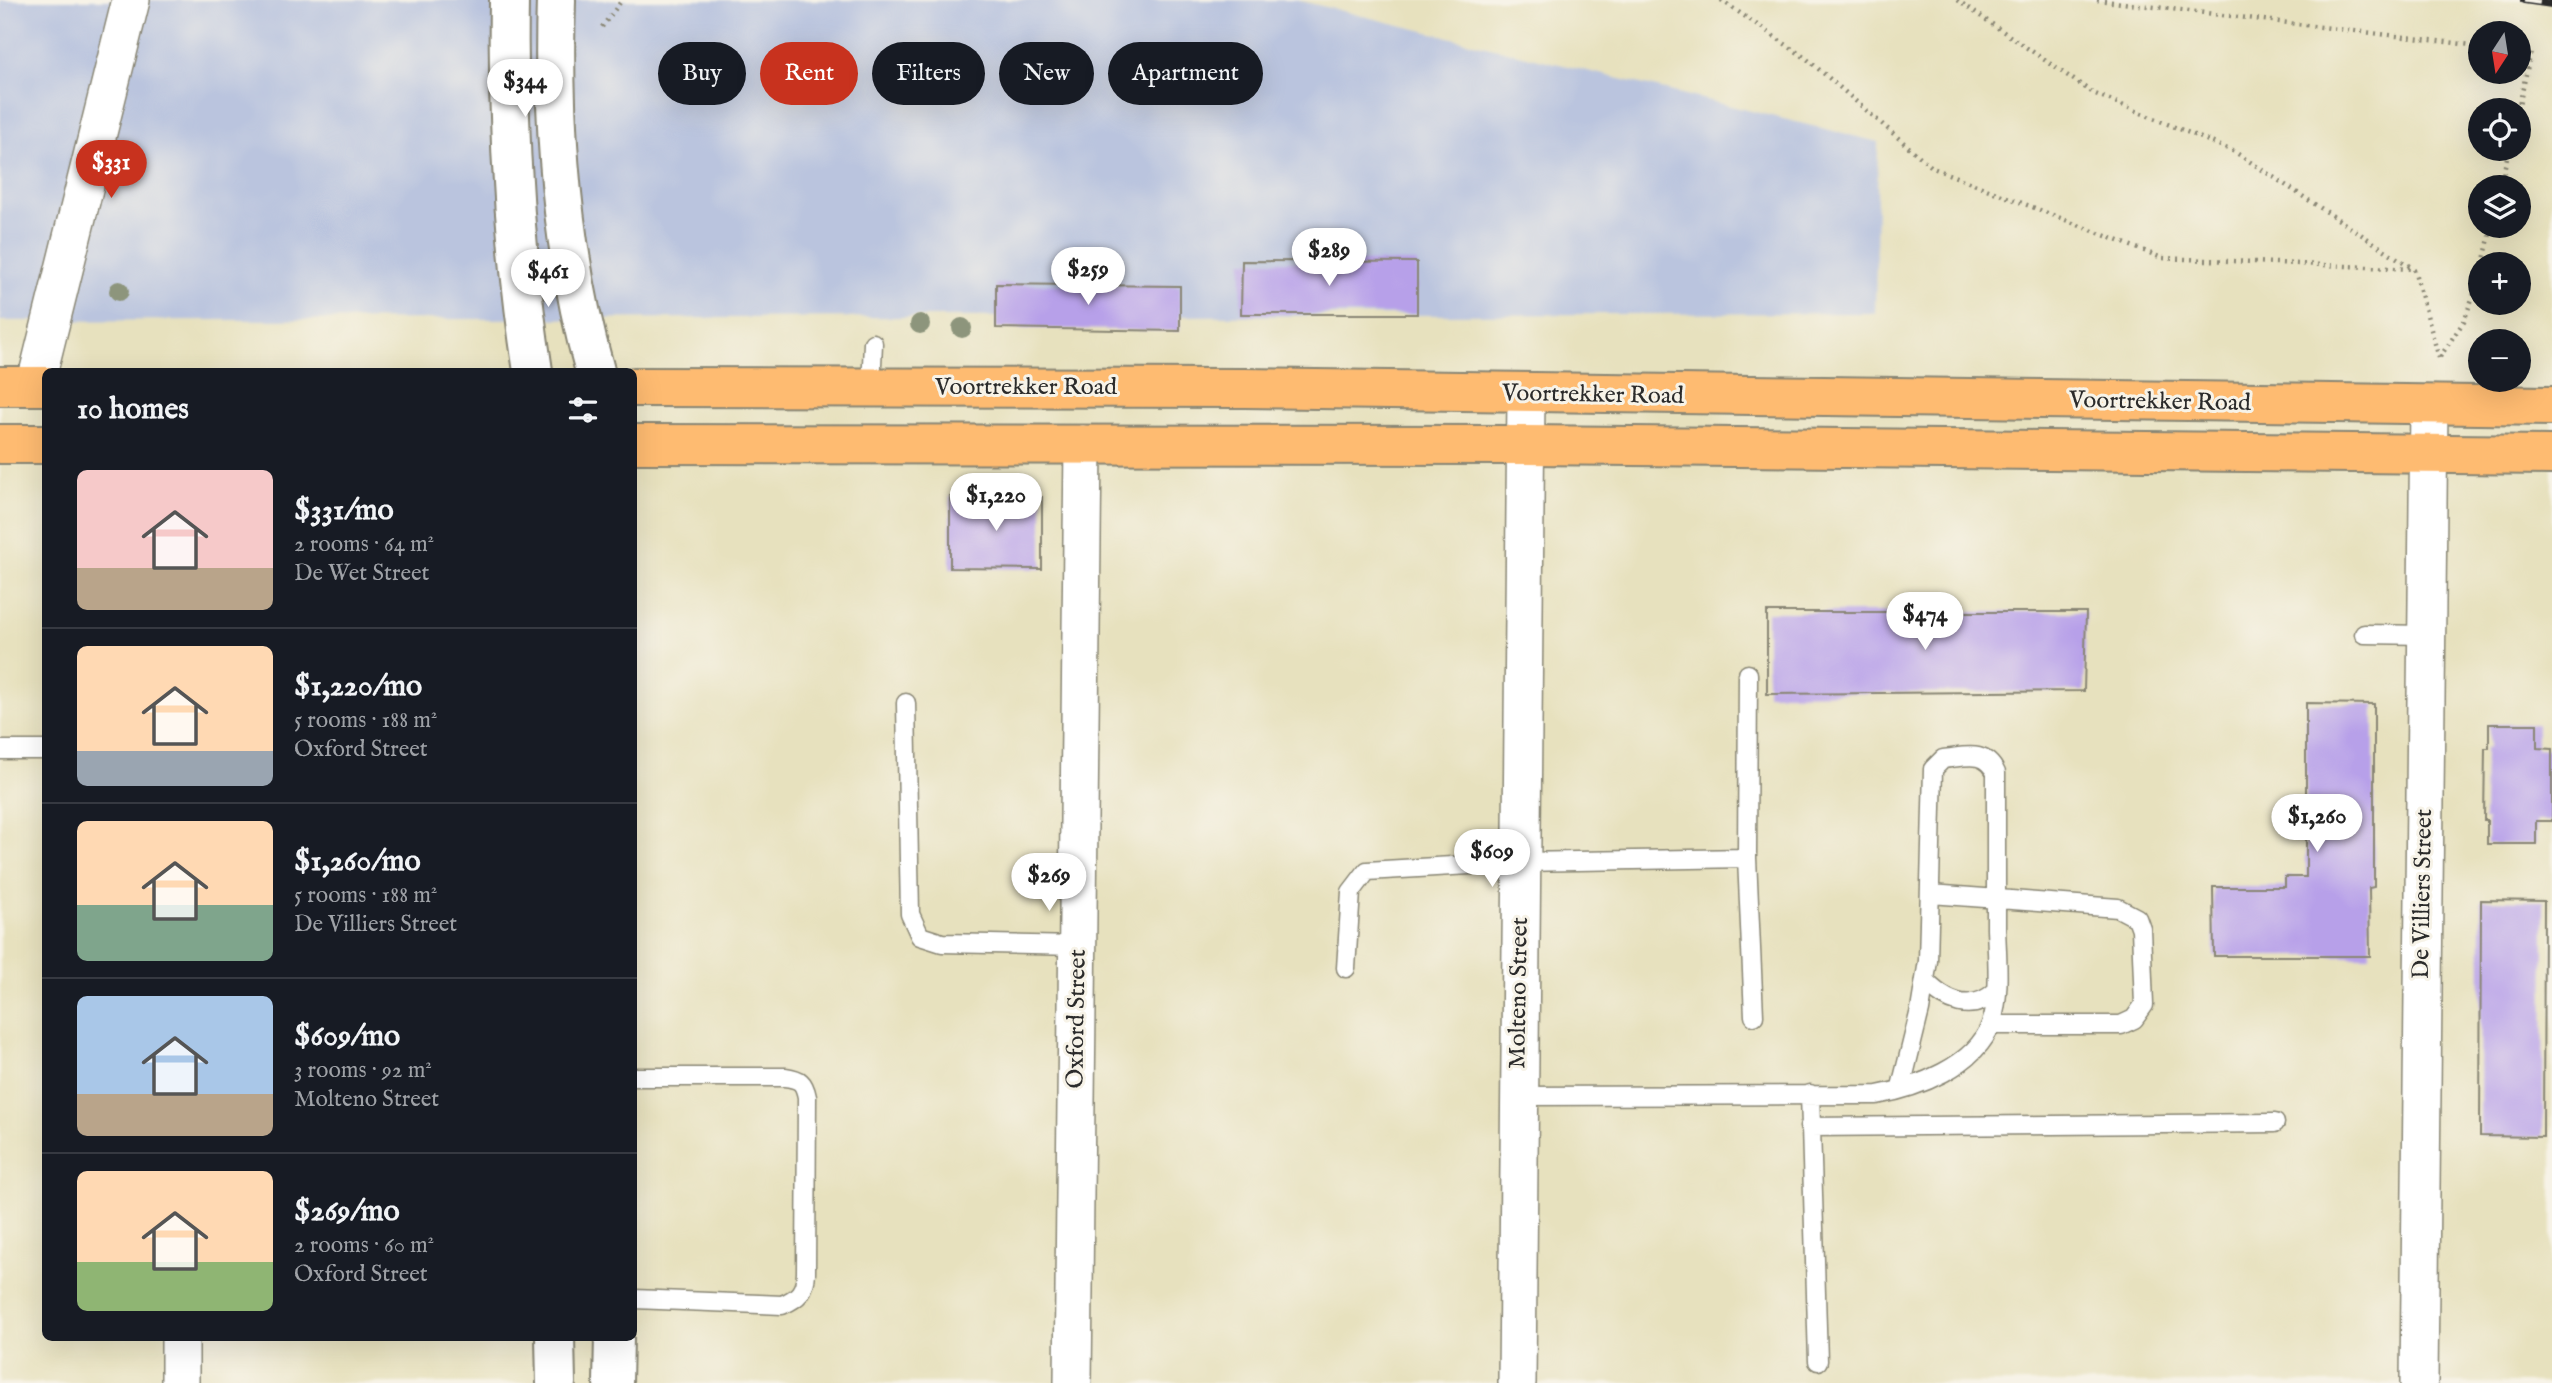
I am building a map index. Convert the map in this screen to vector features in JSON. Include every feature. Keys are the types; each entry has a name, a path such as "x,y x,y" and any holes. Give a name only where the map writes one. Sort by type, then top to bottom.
{"main road":[{"name":"Voortrekker Road","path":"637,387 871,387 2552,406"},
{"path":"1704,449 1705,397"},
{"path":"0,444 42,444"},
{"name":"Voortrekker Road","path":"637,444 1527,445 1704,449 2552,455"}],"street":[{"path":"27,386 131,0"},
{"path":"509,0 509,124 523,298 533,368"},
{"path":"556,0 553,89 557,155 575,294 594,368"},
{"name":"Molteno Street","path":"1517,1383 1517,1096 1526,394"},
{"name":"De Villiers Street","path":"2419,1383 2429,405"},
{"name":"Oxford Street","path":"1073,1383 1083,444"},
{"path":"180,1341 180,1383"},
{"path":"555,1341 556,1383"},
{"path":"613,1383 614,1341"}],"lane":[{"path":"871,387 873,343"},
{"path":"2364,634 2426,635"},
{"path":"1748,674 1747,858 1754,1016"},
{"path":"906,702 910,914 920,936 942,943 1077,946"},
{"path":"0,750 42,750"},
{"path":"1517,1096 1877,1095 1927,1081 1948,1071 1977,1046 1991,1025 1995,992 1996,773 1989,760 1976,756 1943,760 1933,769 1931,894 1926,982 1901,1087"},
{"path":"1346,968 1351,892 1367,871 1521,862 1747,858"},
{"path":"1931,894 2118,908 2137,918 2141,929 2144,1005 2134,1019 2121,1025 1991,1025"},
{"path":"1926,982 1940,996 1960,1003 1981,1002 1995,992"},
{"path":"637,1077 785,1077 798,1079 805,1085 807,1097 806,1273 805,1288 796,1300 782,1305 637,1299"},
{"path":"1810,1094 1818,1361"},
{"path":"1809,1127 2275,1123"}],"path":[{"path":"602,27 622,0"},
{"path":"1721,0 1807,59 1933,168 2162,258 2414,269"},
{"path":"1957,0 2093,93 2235,152 2414,269 2439,358 2464,321 2468,310"},
{"path":"2097,0 2468,45"}],"shaded area":[{"path":"0,0 1297,0 1878,142 1875,313 0,321"}],"building":[{"path":"1242,261 1417,262 1417,314 1241,314"},
{"path":"996,284 1180,286 1180,331 996,328"},
{"path":"950,497 1042,497 1042,569 950,568"},
{"path":"1767,612 2086,612 2084,691 1767,694"},
{"path":"2306,703 2374,704 2374,887 2369,888 2370,956 2214,956 2213,887 2285,887 2285,877 2306,877"},
{"path":"2489,724 2537,724 2537,748 2552,749 2552,821 2536,821 2536,844 2487,844 2487,820 2484,820 2485,748 2489,748"},
{"path":"2481,900 2544,901 2543,1137 2480,1136"}],"railway":[{"path":"2524,0 2552,4"}]}
